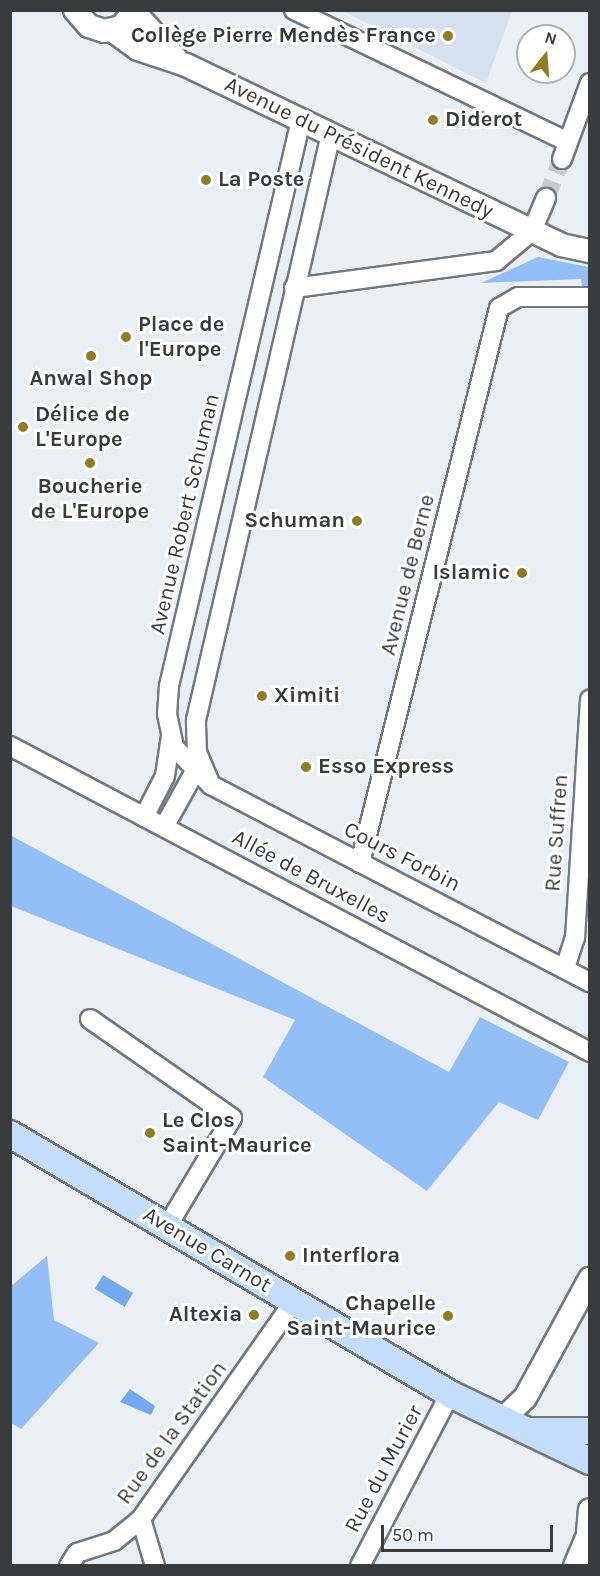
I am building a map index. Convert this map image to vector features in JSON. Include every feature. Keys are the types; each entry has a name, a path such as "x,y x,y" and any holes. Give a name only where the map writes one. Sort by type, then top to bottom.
{"main road":[{"name":"Avenue Carnot","path":"10,1134 168,1225 293,1303 450,1394 590,1461"},
{"name":"Avenue Carnot","path":"531,1431 590,1431"},
{"path":"590,1443 590,1449"}],"street":[{"name":"Avenue du Président Kennedy","path":"75,10 89,26 112,30 138,49 186,65 532,231 590,251"},
{"path":"294,10 565,150 584,115 590,82"},
{"name":"Avenue du Président Kennedy","path":"135,12 162,46 186,65"},
{"path":"112,30 135,12"},
{"name":"Avenue Robert Schuman","path":"194,773 171,736 169,686 301,120"},
{"path":"211,785 197,753 196,720 331,134"},
{"path":"294,288 468,268 496,261 532,231 546,198"},
{"name":"Avenue de Berne","path":"360,863 479,379 505,300 590,297"},
{"name":"Rue Suffren","path":"565,968 575,938 590,699"},
{"path":"144,817 165,776 171,736"},
{"name":"Allée de Bruxelles","path":"10,746 590,1052"},
{"path":"164,827 194,773"},
{"name":"Cours Forbin","path":"194,773 211,785 590,981"},
{"path":"90,1019 232,1118 168,1225"},
{"path":"503,1419 525,1398 590,1279"},
{"name":"Rue de la Station","path":"69,1566 77,1553 114,1541 141,1519 293,1303"},
{"name":"Rue du Murier","path":"360,1566 450,1394"},
{"path":"141,1519 155,1566"},
{"path":"575,1566 589,1524"}],"shaded area":[{"name":"Collège Pierre Mendès France","path":"343,11 512,11 486,83"},
{"path":"538,257 589,267 589,288 582,287 581,279 481,283"},
{"path":"10,835 449,1072 480,1017 569,1062 538,1120 499,1102 427,1191 263,1077 295,1020 11,906"},
{"path":"47,1256 54,1320 99,1343 21,1429 11,1423 11,1286"},
{"path":"103,1275 133,1293 125,1307 95,1289"},
{"path":"130,1389 155,1406 151,1415 120,1402"}],"tunnel":[{"path":"546,198 562,159"}],"place":[{"name":"Collège Pierre Mendès France","path":"448,36"},
{"name":"Diderot","path":"433,120"},
{"name":"La Poste","path":"206,180"},
{"name":"Place de l'Europe","path":"126,337"},
{"name":"Anwal Shop","path":"91,356"},
{"name":"Délice de L'Europe","path":"23,427"},
{"name":"Boucherie de L'Europe","path":"90,463"},
{"name":"Schuman","path":"357,521"},
{"name":"Islamic","path":"522,573"},
{"name":"Ximiti","path":"262,696"},
{"name":"Esso Express","path":"306,767"},
{"name":"Le Clos Saint-Maurice","path":"150,1133"},
{"name":"Interflora","path":"290,1256"},
{"name":"Altexia","path":"254,1315"},
{"name":"Chapelle Saint-Maurice","path":"448,1316"}]}
